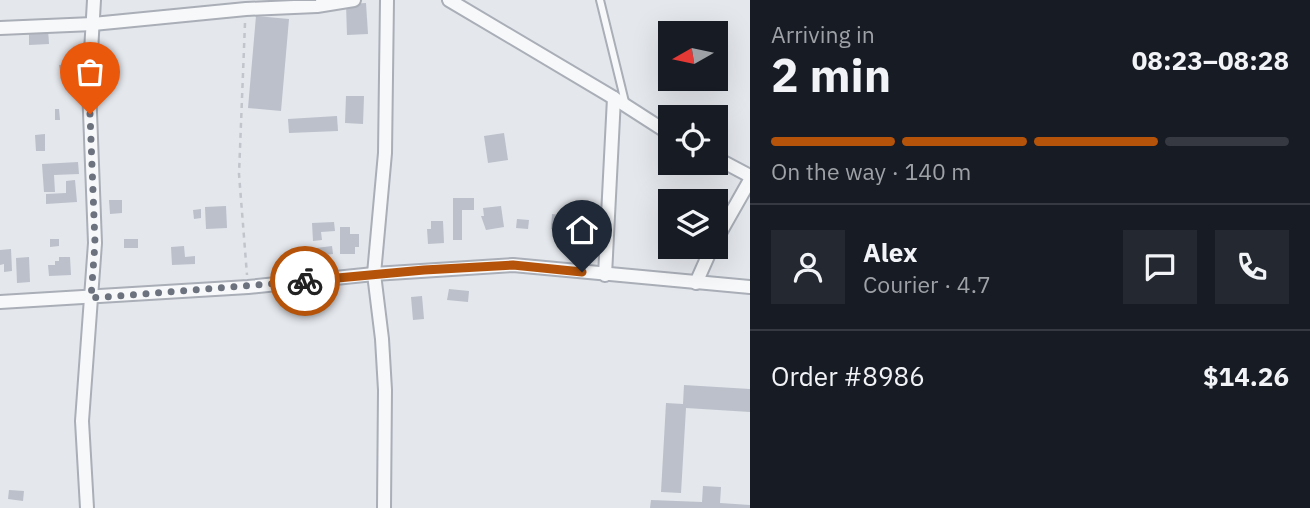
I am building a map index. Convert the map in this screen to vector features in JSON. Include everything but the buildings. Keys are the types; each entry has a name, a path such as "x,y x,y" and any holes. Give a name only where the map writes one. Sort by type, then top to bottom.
{"street":[{"path":"87,508 82,421 95,243 89,86 94,0"},
{"path":"0,28 93,24 246,9 317,6 354,0"},
{"path":"384,508 385,390 374,274 385,153 387,0"},
{"path":"449,0 658,126"},
{"path":"605,275 614,98"},
{"path":"728,165 750,178 728,218"},
{"path":"696,283 707,259"},
{"path":"0,302 248,287 374,274 513,265 750,287"}],"lane":[{"path":"600,0 627,107"}],"path":[{"path":"246,9 239,174 248,287"}],"way so far":[{"path":"90,114 95,243 91,298 305,281"}],"route":[{"path":"305,281 478,266 513,265 582,272"}]}
